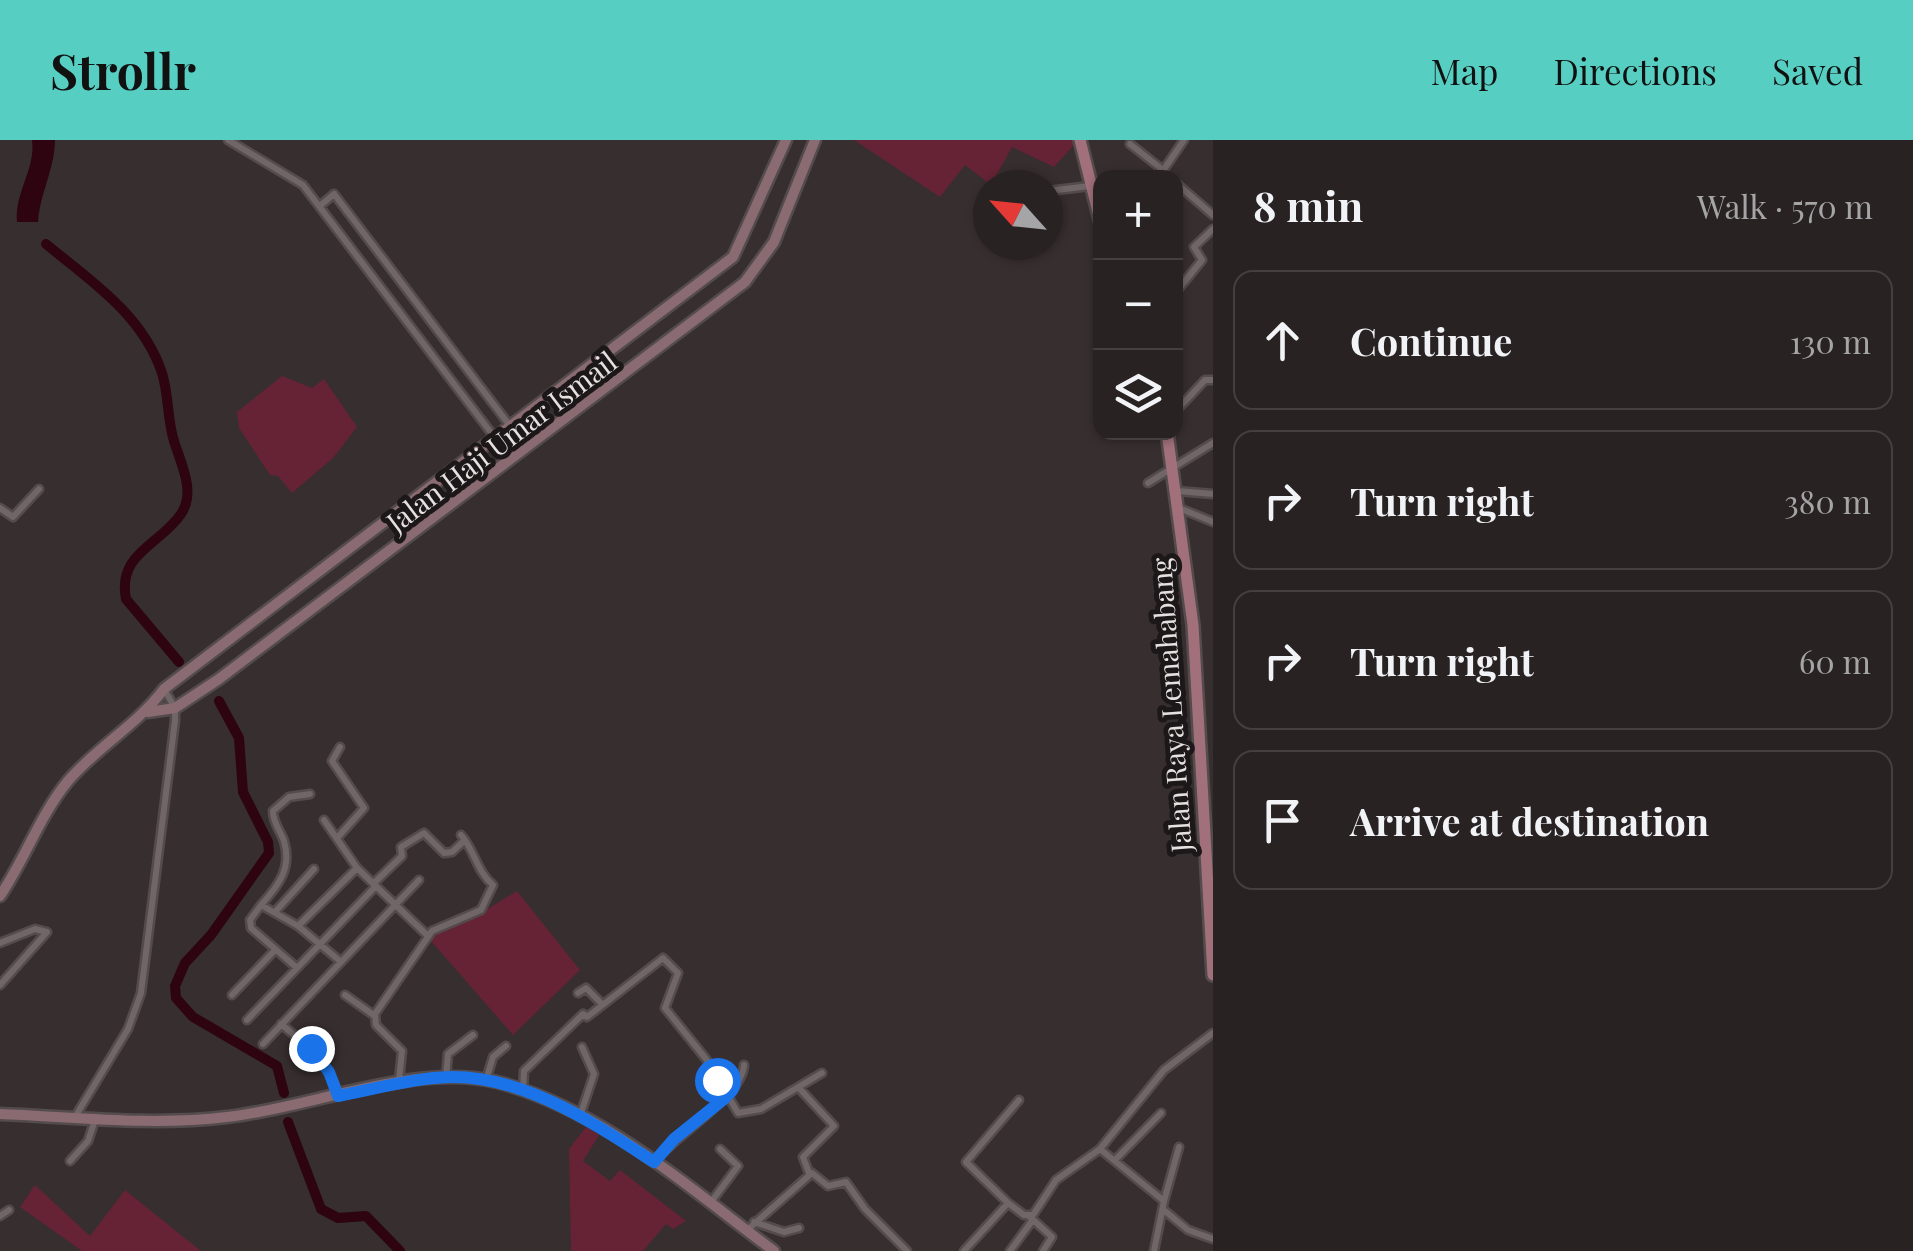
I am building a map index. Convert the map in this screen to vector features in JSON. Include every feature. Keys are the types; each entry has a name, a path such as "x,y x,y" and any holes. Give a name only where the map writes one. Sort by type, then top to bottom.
{"main road":[{"name":"Jalan Haji Umar Ismail","path":"0,896 58,794 94,755 146,712 164,689 733,257 786,140"},
{"name":"Jalan Haji Umar Ismail","path":"146,712 175,708 219,679 745,282 774,242 816,140"},
{"path":"1080,140 1093,196"},
{"name":"Jalan Raya Lemahabang","path":"1169,440 1193,625 1208,817 1213,975"},
{"path":"174,721 190,698 177,691 178,679"},
{"path":"0,1114 206,1120 446,1077 486,1080 523,1091 579,1117 750,1226 774,1251"}],"street":[{"path":"228,140 296,179 321,205 512,460"},
{"path":"1165,170 1184,140"},
{"path":"1130,144 1159,170"},
{"path":"1063,189 1090,186"},
{"path":"1183,189 1213,216"},
{"path":"321,205 334,194 527,448"},
{"path":"1183,283 1202,260 1194,247 1213,229"},
{"path":"1183,404 1205,380 1213,380"},
{"path":"1148,483 1213,443"},
{"path":"1,511 16,516 39,489"},
{"path":"1178,492 1213,494"},
{"path":"1180,508 1213,522"},
{"path":"75,1117 128,1030 141,993 175,708 164,689"},
{"path":"338,837 364,808 332,761 340,747"},
{"path":"296,967 251,928 250,920 286,866 284,843 273,811 289,797 310,794"},
{"path":"324,820 357,868 428,936"},
{"path":"247,1020 402,856 401,847 424,833 446,853 463,838 478,858 481,874 493,885 477,913 442,925 428,936 375,1016 376,1026 402,1050 399,1084"},
{"path":"298,926 357,868"},
{"path":"275,912 314,869"},
{"path":"263,1044 419,880"},
{"path":"261,905 298,926 340,961"},
{"path":"0,943 35,928 47,932 0,985"},
{"path":"232,995 275,950"},
{"path":"523,1091 526,1067 582,1014 587,1017 655,969 663,958 678,973 665,1008 706,1060 725,1098 738,1113 748,1114 822,1073"},
{"path":"578,993 586,988 602,1004"},
{"path":"344,995 375,1016"},
{"path":"282,1024 318,1056 338,1096"},
{"path":"1010,1251 1064,1172 1100,1149 1164,1070 1213,1033"},
{"path":"446,1077 448,1054 473,1035"},
{"path":"486,1080 493,1057 506,1046"},
{"path":"579,1117 594,1074 582,1047"},
{"path":"654,1162 674,1139 725,1098 744,1076 744,1065"},
{"path":"799,1088 834,1126 803,1156 809,1173 828,1186 846,1182 864,1210 905,1250"},
{"path":"1019,1100 966,1162 1008,1203 1052,1237 1043,1251"},
{"path":"1115,1160 1161,1113"},
{"path":"70,1160 88,1141 95,1118"},
{"path":"1154,1251 1180,1147"},
{"path":"710,1203 738,1166 720,1148"},
{"path":"1100,1149 1164,1201"},
{"path":"750,1226 809,1173"},
{"path":"964,1251 1008,1203"},
{"path":"0,1216 9,1210"},
{"path":"1165,1212 1188,1230 1213,1239"},
{"path":"750,1226 784,1232 798,1228"}],"shaded area":[{"path":"32,140 55,140 53,161 38,222 17,222 31,161"},
{"path":"854,140 1073,140 1074,145 1054,167 1012,147 999,170 973,171 965,165 940,197"},
{"path":"282,376 312,388 324,379 357,427 333,458 292,493 278,476 270,475 239,428 237,412"},
{"path":"517,891 580,970 513,1035 431,941 436,932 474,917"},
{"path":"586,1127 599,1135 583,1161 610,1181 620,1170 686,1221 673,1229 666,1224 643,1251 571,1251 569,1149"},
{"path":"35,1185 90,1236 125,1190 201,1251 82,1251 20,1207"}],"waterway":[{"path":"46,244 129,316 162,373 187,497 172,525 134,560 125,583 126,599 179,662"},
{"path":"219,701 239,738 243,792 268,842 269,853 211,935 185,963 175,986 176,998 193,1017 277,1066 284,1093"},
{"path":"288,1122 321,1209 338,1218 366,1216 400,1251"}],"route":[{"path":"311,1048 329,1072 338,1096 430,1078 476,1078 555,1104 654,1162 674,1139 725,1098 717,1080"}]}
